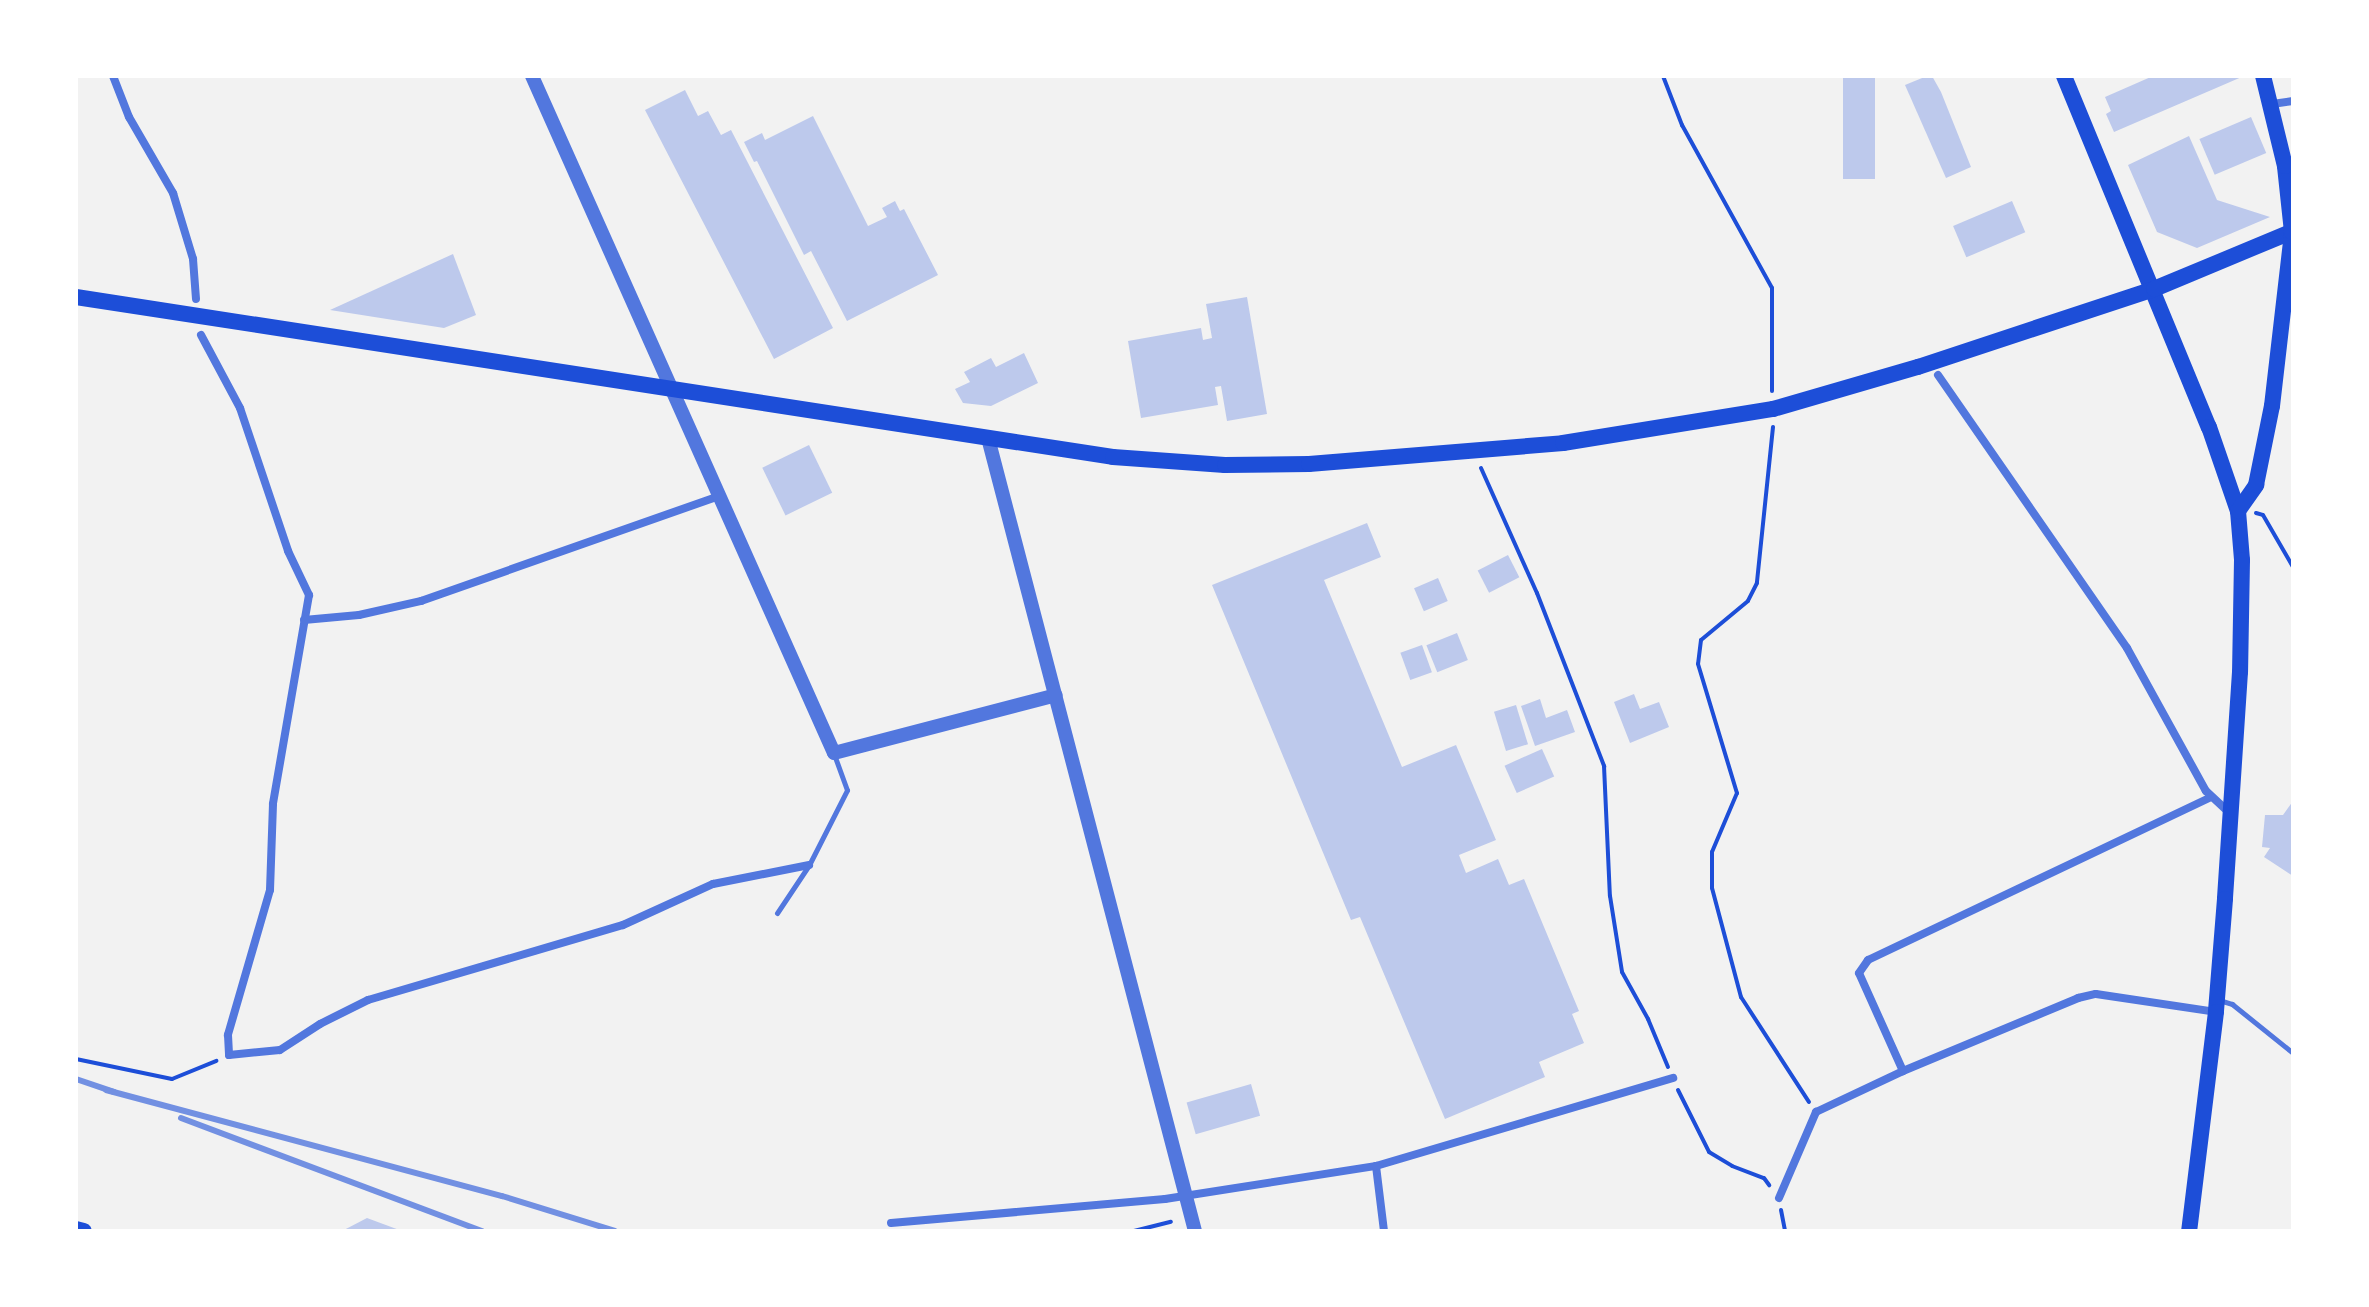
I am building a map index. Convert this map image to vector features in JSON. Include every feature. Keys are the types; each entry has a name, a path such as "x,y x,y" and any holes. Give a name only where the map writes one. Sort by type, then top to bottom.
{"main road":[{"path":"2064,76 2154,289 2238,511 2242,560 2240,672 2217,1006 2189,1231"},
{"path":"2238,511 2256,485 2272,406 2292,231 2285,166 2263,76"},
{"path":"76,297 1113,457 1225,465 1309,464 1563,443 1773,416 2154,289 2292,231"},
{"path":"76,1229 84,1231"}],"street":[{"path":"113,76 129,117 173,193 193,259 196,299"},
{"path":"532,76 673,389 717,497 834,753 1056,695"},
{"path":"2272,104 2293,101"},
{"path":"201,335 240,408 288,551 309,595 273,804 270,890 228,1035 229,1055 280,1050 320,1024 368,1000 623,925 713,884 809,865"},
{"path":"1938,375 2127,648 2211,797 2230,813"},
{"path":"988,438 1195,1231"},
{"path":"304,620 359,615 421,601 717,497"},
{"path":"1903,1071 1859,973 1868,960 2211,797"},
{"path":"1779,1198 1816,1112 1903,1071 2078,998 2096,994 2217,1006"},
{"path":"891,1223 1186,1195 1376,1166 1673,1078"},
{"path":"1376,1166 1384,1231"}],"lane":[{"path":"777,913 809,865 847,790 834,753"},
{"path":"2217,1006 2232,1004 2293,1053"}],"path":[{"path":"1663,76 1682,125 1772,288 1773,416 1757,583 1748,601 1701,640 1698,664 1737,793 1712,852 1712,888 1741,997 1816,1112"},
{"path":"1480,466 1537,593 1604,766 1610,896 1622,972 1648,1019 1709,1152 1732,1166 1764,1178 1779,1198 1785,1231"},
{"path":"2238,511 2263,515 2293,567"},
{"path":"76,1059 172,1079 229,1055"},
{"path":"1134,1231 1171,1222"}],"building":[{"path":"1843,76 1875,76 1875,179 1843,179"},
{"path":"1932,76 1941,92 1971,167 1946,178 1905,85"},
{"path":"2153,76 2244,76 2114,132 2106,114 2111,111 2105,97"},
{"path":"685,90 698,116 708,111 721,135 731,130 833,328 774,359 645,110"},
{"path":"813,116 868,226 887,217 882,208 895,201 900,211 904,209 938,275 847,321 811,251 804,255 757,161 754,162 744,142 762,133 765,140"},
{"path":"2251,117 2266,153 2215,175 2199,139"},
{"path":"2189,136 2217,200 2270,217 2197,248 2157,232 2128,165"},
{"path":"2012,201 2025,232 1966,257 1953,226"},
{"path":"453,254 476,315 444,328 330,310"},
{"path":"1247,297 1267,414 1227,421 1221,386 1215,387 1218,405 1141,418 1128,341 1201,328 1203,340 1212,338 1206,304"},
{"path":"1024,353 1038,383 991,406 963,403 955,389 970,382 964,372 991,358 996,367"},
{"path":"809,445 832,493 785,515 762,468"},
{"path":"1367,523 1381,557 1324,580 1402,767 1456,745 1496,840 1459,855 1466,873 1498,859 1509,885 1524,879 1579,1011 1572,1014 1584,1043 1539,1062 1545,1077 1445,1119 1360,917 1351,920 1212,585"},
{"path":"1508,555 1519,577 1489,593 1478,570"},
{"path":"1438,578 1448,601 1424,611 1414,588"},
{"path":"1457,633 1468,660 1437,672 1426,645"},
{"path":"1422,645 1432,672 1410,680 1400,653"},
{"path":"1634,694 1640,709 1659,702 1669,727 1630,743 1614,702"},
{"path":"1540,699 1546,718 1567,710 1575,732 1535,746 1521,706"},
{"path":"1516,705 1528,744 1506,751 1494,712"},
{"path":"1542,749 1554,776 1517,793 1505,766"},
{"path":"2293,801 2293,876 2264,857 2270,848 2262,847 2265,815 2283,815"},
{"path":"1251,1084 1260,1116 1196,1134 1187,1102"},
{"path":"367,1218 402,1231 342,1231"}],"railway":[{"path":"76,1079 114,1092"},
{"path":"106,1090 502,1196 615,1231"},
{"path":"181,1118 482,1231"}]}
